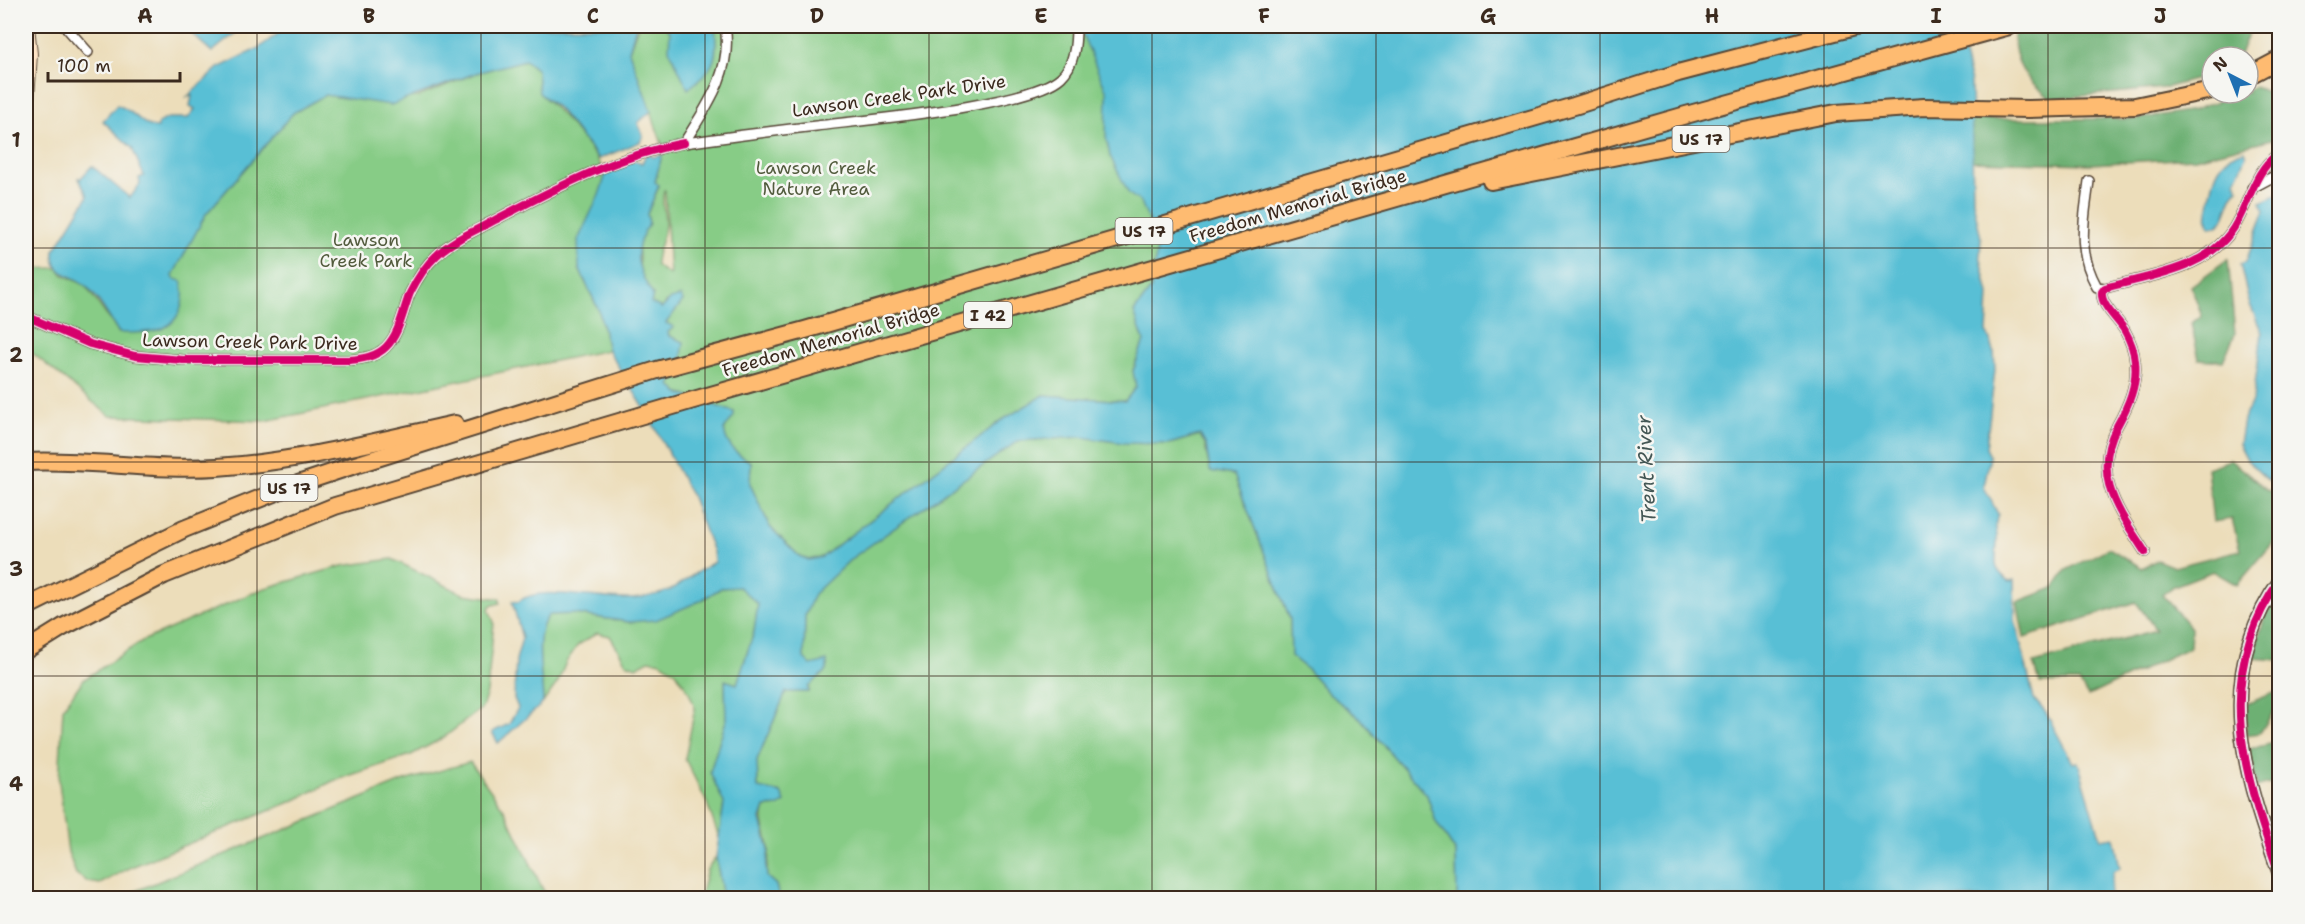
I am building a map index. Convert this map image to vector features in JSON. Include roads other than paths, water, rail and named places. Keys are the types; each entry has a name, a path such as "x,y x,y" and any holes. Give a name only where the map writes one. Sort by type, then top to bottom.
{"highway":[{"name":"US 17","path":"1695,69 1828,26"},
{"name":"Freedom Memorial Bridge","path":"564,399 1695,69 1858,26"},
{"name":"Freedom Memorial Bridge","path":"26,652 63,627 164,575 335,506 1378,203 2009,26"},
{"path":"2260,69 2275,61"},
{"name":"US 17","path":"1378,203 1836,113 1924,106 2028,109 2135,106 2200,92"},
{"name":"US 17","path":"26,607 151,544 252,501 355,465 564,399"},
{"path":"26,462 195,468 263,462 336,451 564,399"}],"main road":[{"path":"26,114 30,54 27,26"}],"street":[{"path":"65,26 88,52"},
{"path":"684,143 725,70 728,38 726,26"},
{"name":"Lawson Creek Park Drive","path":"26,316 90,344 135,356 183,360 349,360 370,357 386,347 396,332 410,293 422,272 438,254 460,239 596,170 651,149 901,115 1020,94 1044,87 1061,77 1071,62 1076,45 1076,26"},
{"path":"2089,182 2082,239 2087,268 2097,287 2105,288 2191,264 2211,254 2233,230 2265,166 2280,152"},
{"path":"2252,188 2280,173"},
{"path":"2105,288 2102,297 2126,333 2133,351 2136,372 2132,393 2109,447 2107,481 2114,504 2145,552"},
{"path":"2280,580 2263,607 2247,648 2239,691 2238,713 2249,783 2280,876"}],"water":[{"path":"183,26 244,26 212,52"},
{"path":"280,26 636,26 629,51 651,111 638,123 643,136 640,142 599,159 558,108 539,93 537,70 525,60 476,73 391,105 325,95 293,113 206,214 173,275 174,279 181,281 183,293 182,304 173,322 166,327 149,332 119,333 91,291 81,282 60,270 54,259 54,251 88,196 78,177 80,179 92,166 130,198 140,184 139,178 144,176 132,148 103,121 117,105 148,125 158,128 158,123 168,118 188,118 195,109 190,106 192,96 187,97 218,68 257,49 283,30"},
{"path":"664,26 715,26 716,48 713,63 704,75 688,89 669,49 670,31"},
{"name":"Trent River","path":"1079,26 1956,26 1971,82 1973,201 1981,238 1980,255 1989,294 1987,333 1994,351 1995,370 1986,448 1990,456 1984,487 1998,514 1996,564 2004,577 2010,581 2014,580 2015,620 2034,699 2046,713 2073,763 2078,762 2101,839 2114,837 2120,868 2113,871 2109,898 1457,898 1456,852 1436,822 1427,795 1360,718 1329,694 1308,670 1291,656 1290,619 1234,475 1210,471 1206,445 1200,435 1169,444 1124,443 1081,437 1018,441 852,558 814,594 805,616 804,658 811,665 827,661 827,670 808,687 809,692 786,692 757,760 758,788 781,793 785,802 780,806 765,807 761,819 769,850 767,877 776,885 779,898 723,898 716,857 724,803 710,772 726,721 725,680 737,684 754,632 758,604 739,587 721,588 700,601 656,620 629,622 574,614 549,615 544,623 540,644 543,703 498,743 492,732 509,724 518,708 514,698 516,660 522,638 512,601 518,602 529,596 542,594 640,598 673,589 714,562 713,552 692,497 646,411 608,350 599,311 579,268 578,240 599,195 605,177 604,170 630,160 642,163 646,154 654,157 662,155 655,182 659,185 647,214 649,223 640,242 638,259 643,276 653,295 651,303 662,308 671,299 681,296 683,301 666,323 674,327 668,332 669,336 684,342 679,375 670,384 678,393 734,412 734,416 724,430 725,436 733,449 751,462 750,484 770,527 799,556 809,560 822,557 1002,420 1044,395 1125,401 1136,387 1133,371 1144,341 1134,312 1151,289 1158,243 1141,202 1129,194 1110,156 1106,137 1107,93"},
{"path":"2245,150 2247,156 2235,181 2239,189 2232,198 2225,217 2221,222 2210,227 2208,214 2211,191 2219,169 2229,157"},
{"path":"2279,194 2279,487 2265,478 2248,461 2239,444 2243,420 2253,399 2262,333 2249,302 2240,264 2246,262 2265,210 2261,202"}],"park label":[{"name":"Lawson Creek Nature Area","path":"816,178"},
{"name":"Lawson Creek Park","path":"366,250"}]}
